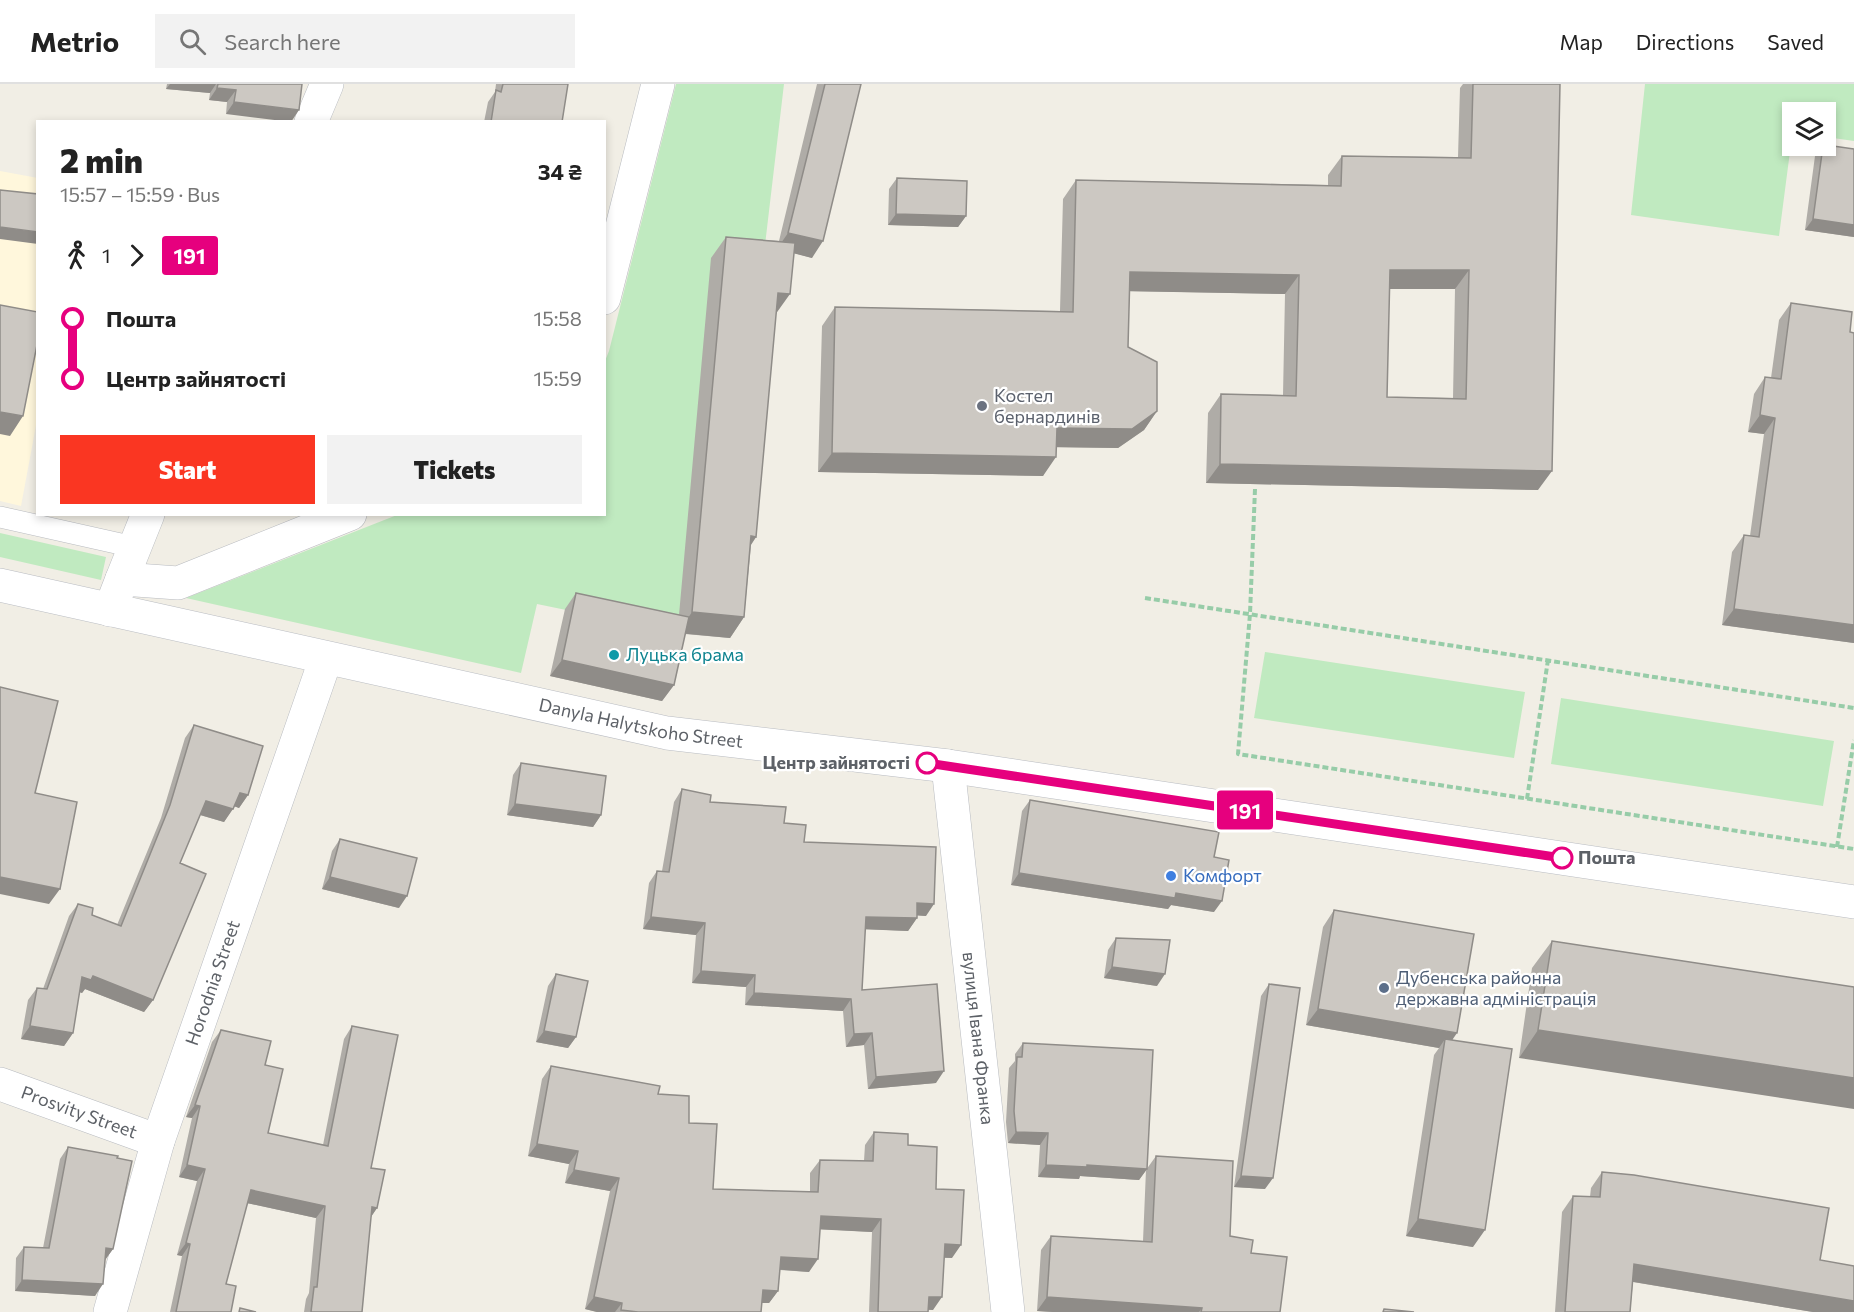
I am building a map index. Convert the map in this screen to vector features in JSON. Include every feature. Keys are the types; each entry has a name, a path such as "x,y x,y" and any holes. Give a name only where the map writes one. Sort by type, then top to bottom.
{"street":[{"path":"312,120 327,84"},
{"path":"606,289 658,84"},
{"path":"110,609 147,516"},
{"path":"122,579 178,583 345,516"},
{"name":"Danyla Halytskoho Street","path":"0,585 667,733 948,765 1854,902"},
{"name":"Horodnia Street","path":"110,1312 159,1141 326,658"},
{"name":"вулиця Івана Франка","path":"948,765 1008,1312"},
{"name":"Prosvity Street","path":"0,1084 159,1141"}],"lane":[{"path":"0,517 134,547"}],"path":[{"path":"1255,489 1250,614 1238,754 1854,849"},
{"path":"1145,598 1854,708"},
{"path":"1527,799 1548,660"},
{"path":"1837,847 1854,740"}],"shaded area":[{"path":"0,171 36,178 36,425 21,506 0,501"}],"green space":[{"path":"676,84 784,84 763,262 678,633 537,604 521,673 186,598 394,516 606,516 606,358"},
{"path":"1645,84 1854,84 1854,141 1836,138 1836,102 1782,102 1782,156 1789,156 1779,236 1631,215"},
{"path":"0,533 106,557 101,580 0,557"},
{"path":"1265,652 1525,692 1514,758 1254,718"},
{"path":"1561,698 1834,741 1823,806 1551,764"}],"building":[{"path":"218,84 302,84 299,110 234,102 236,90 217,88"},
{"path":"503,84 568,84 562,120 491,120 496,90 501,92"},
{"path":"825,84 861,84 823,241 788,233"},
{"path":"1473,84 1560,84 1552,471 1220,464 1221,394 1296,396 1299,275 1130,272 1128,347 1157,362 1157,411 1132,429 1057,428 1056,457 832,453 835,307 1073,312 1076,180 1341,186 1342,156 1471,158","holes":["1390,270 1469,270 1466,399 1387,397"]},
{"path":"1836,146 1854,149 1854,225 1813,219 1822,156 1836,156"},
{"path":"897,178 967,181 966,216 896,214"},
{"path":"0,190 36,194 36,232 0,227"},
{"path":"726,237 795,243 790,294 778,293 756,537 751,536 744,617 692,612"},
{"path":"1791,303 1852,312 1850,332 1854,333 1854,625 1734,609 1744,535 1759,537 1775,418 1760,415 1765,377 1781,379"},
{"path":"0,305 36,312 36,350 23,416 0,412"},
{"name":"Луцька брама","path":"576,593 689,617 674,685 562,660"},
{"path":"0,687 58,701 35,793 77,802 60,889 0,877"},
{"path":"194,725 263,746 248,795 240,793 233,809 206,801 180,863 206,874 153,1000 93,976 91,980 82,977 73,1033 30,1026 37,988 47,989 78,904 93,908 92,915 121,926 170,805"},
{"path":"521,763 606,776 601,815 515,804"},
{"path":"682,789 711,795 710,802 786,807 784,823 806,825 804,842 936,847 934,904 917,903 917,918 866,917 862,990 937,984 944,1071 876,1077 872,1033 854,1034 851,999 754,993 755,975 701,971 705,923 651,917 657,871 669,872"},
{"path":"1030,800 1219,832 1214,857 1229,860 1222,901 1176,893 1175,898 1019,873"},
{"path":"340,839 417,858 407,896 330,877"},
{"name":"Дубенська районна державна адміністрація","path":"1334,910 1474,934 1457,1033 1318,1009"},
{"path":"1116,938 1170,940 1165,974 1112,967"},
{"path":"1552,941 1854,987 1854,1078 1538,1030"},
{"path":"556,974 588,981 576,1037 544,1031"},
{"path":"1269,984 1300,988 1273,1178 1241,1176"},
{"path":"352,1026 398,1035 371,1168 385,1170 377,1208 372,1207 362,1312 311,1312 314,1287 317,1287 325,1206 251,1190 226,1284 236,1286 231,1312 176,1312 190,1244 186,1243 205,1169 187,1165 200,1106 195,1105 221,1030 271,1041 265,1065 283,1069 268,1133 328,1146"},
{"path":"1445,1039 1512,1049 1485,1230 1418,1219"},
{"path":"1023,1043 1153,1050 1147,1169 1046,1165 1048,1133 1016,1132 1014,1111 1017,1057 1022,1057"},
{"path":"551,1066 660,1086 658,1094 689,1096 689,1123 717,1124 713,1189 818,1192 820,1160 873,1161 874,1132 908,1134 908,1145 937,1147 936,1189 964,1190 961,1245 945,1244 942,1297 929,1297 928,1312 878,1312 881,1219 821,1216 818,1259 781,1257 778,1291 763,1290 761,1312 638,1312 621,1310 622,1303 594,1297 619,1178 574,1170 578,1151 537,1144"},
{"path":"68,1147 118,1156 117,1158 132,1161 113,1249 106,1248 103,1284 22,1280 24,1247 49,1248"},
{"path":"1156,1156 1233,1161 1230,1236 1253,1240 1251,1253 1287,1257 1280,1312 1201,1312 1202,1308 1047,1297 1051,1236 1152,1242"},
{"path":"1602,1172 1634,1175 1829,1208 1820,1260 1854,1266 1854,1301 1634,1264 1630,1312 1565,1312 1573,1196 1600,1197"},
{"path":"240,1308 256,1312 239,1312"},
{"path":"1384,1309 1414,1312 1383,1312"}],"bus line":[{"name":"191","path":"927,763 1562,858"}],"place":[{"name":"Костел бернардинів","path":"982,406"},
{"name":"Луцька брама","path":"614,655"},
{"name":"Центр зайнятості","path":"927,763"},
{"name":"Пошта","path":"1562,858"},
{"name":"Комфорт","path":"1171,876"},
{"name":"Дубенська районна державна адміністрація","path":"1384,988"}]}
